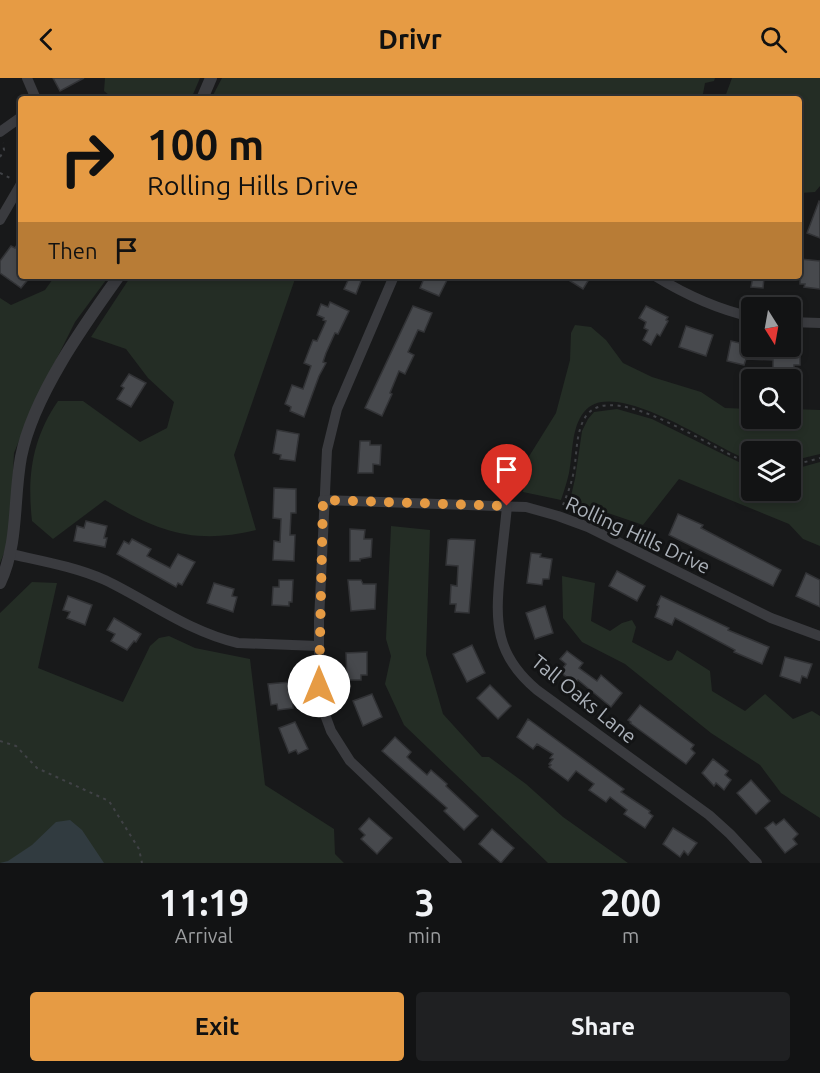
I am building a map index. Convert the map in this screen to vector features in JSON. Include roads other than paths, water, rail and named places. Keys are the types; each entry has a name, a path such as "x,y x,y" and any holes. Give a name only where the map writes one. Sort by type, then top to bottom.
{"street":[{"path":"27,78 35,96"},
{"path":"203,96 211,78"},
{"path":"1,137 18,120"},
{"path":"0,220 18,189"},
{"path":"0,583 11,554 21,456 35,414 81,329 117,279"},
{"path":"393,279 337,409 327,450 318,645 319,686 327,721 350,761 457,863"},
{"path":"660,279 710,306 741,314"},
{"path":"801,322 820,323"},
{"name":"Rolling Hills Drive","path":"323,500 526,507 579,524 763,615 820,636"},
{"name":"Tall Oaks Lane","path":"507,506 497,600 497,625 506,653 518,672 537,690 709,815 757,863"},
{"path":"11,554 93,575 201,632 225,640 238,643 318,645"}]}
